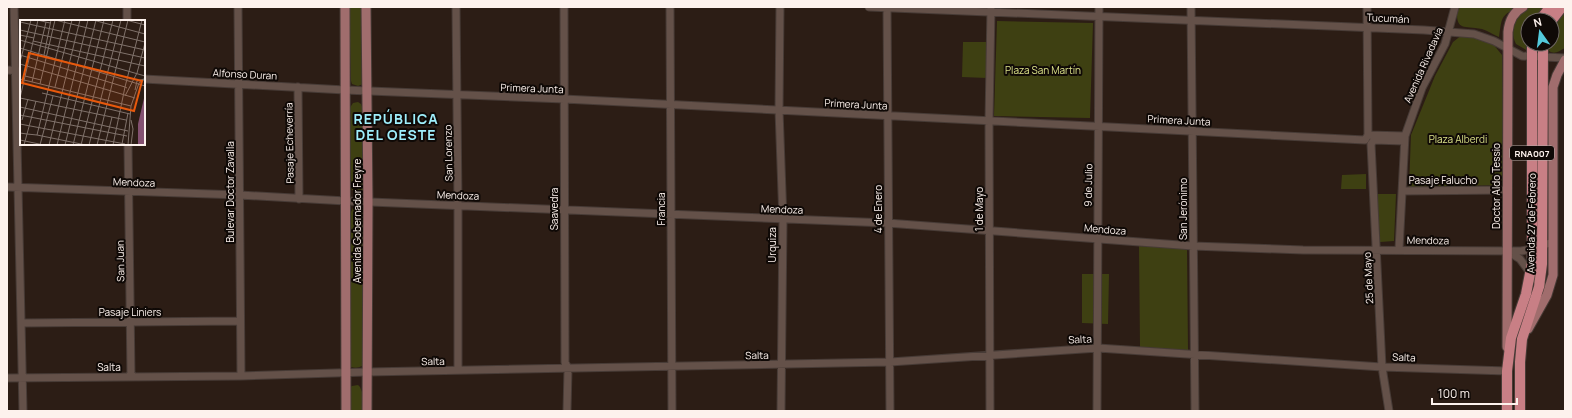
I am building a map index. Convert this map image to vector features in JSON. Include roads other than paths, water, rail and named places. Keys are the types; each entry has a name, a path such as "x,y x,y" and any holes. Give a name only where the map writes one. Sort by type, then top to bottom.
{"highway":[{"name":"RNA007","path":"1532,52 1532,57"},
{"name":"Avenida 27 de Febrero","path":"1520,411 1520,362 1522,343 1539,283 1542,264 1543,56"},
{"name":"Avenida 27 de Febrero","path":"1506,411 1506,371 1511,338 1526,294 1530,274 1532,249 1532,57"}],"main road":[{"name":"Avenida Gobernador Freyre","path":"345,7 346,411"},
{"name":"Avenida Gobernador Freyre","path":"366,7 368,202 367,411"},
{"name":"Doctor Aldo Tessio","path":"1506,371 1507,48 1509,24 1514,14 1523,7"},
{"name":"Avenida 27 de Febrero","path":"1522,343 1550,288 1553,267 1553,87 1565,59"}],"street":[{"path":"14,7 18,71 18,188 23,411"},
{"path":"127,7 127,20"},
{"name":"Bulevar Doctor Zavalla","path":"238,7 241,376"},
{"name":"San Lorenzo","path":"456,7 458,370"},
{"name":"Saavedra","path":"564,7 565,362 568,369 567,411"},
{"name":"Francia","path":"670,7 672,411"},
{"name":"Urquiza","path":"780,7 779,110 782,220 781,411"},
{"name":"Tucumán","path":"869,7 991,10 1099,17 1368,27 1449,32 1479,35 1494,41 1517,54 1532,57 1543,56 1565,59"},
{"name":"4 de Enero","path":"887,7 887,224 890,411"},
{"name":"9 de Julio","path":"1097,411 1099,7"},
{"name":"San Jerónimo","path":"1191,7 1193,130 1193,354 1195,411"},
{"name":"25 de Mayo","path":"1367,7 1368,139 1382,367 1389,411"},
{"name":"Avenida Rivadavia","path":"1399,249 1405,138 1422,88 1445,44 1455,7"},
{"name":"1 de Mayo","path":"990,411 989,121 991,10"},
{"path":"7,70 18,71"},
{"name":"Alfonso Duran","path":"145,79 345,90"},
{"name":"Pasaje Echeverría","path":"298,87 299,199"},
{"name":"Primera Junta","path":"345,90 564,99 1374,140 1405,138"},
{"name":"San Juan","path":"128,145 131,377"},
{"name":"Mendoza","path":"7,187 240,195 299,199 887,224 989,230 1193,246 1303,250 1399,249 1507,251 1532,249 1553,242"},
{"name":"Pasaje Falucho","path":"1402,190 1507,190"},
{"path":"1507,251 1520,259 1530,274 1539,283 1550,288"},
{"name":"Pasaje Liniers","path":"21,323 240,321"},
{"name":"Salta","path":"7,378 241,376 458,370 890,362 989,354 1098,348 1382,367 1506,371"}],"district":[{"name":"REPÚBLICA DEL OESTE","path":"396,126"}],"park label":[{"name":"Plaza San Martín","path":"1043,70"},
{"name":"Plaza Alberdi","path":"1458,139"}]}
